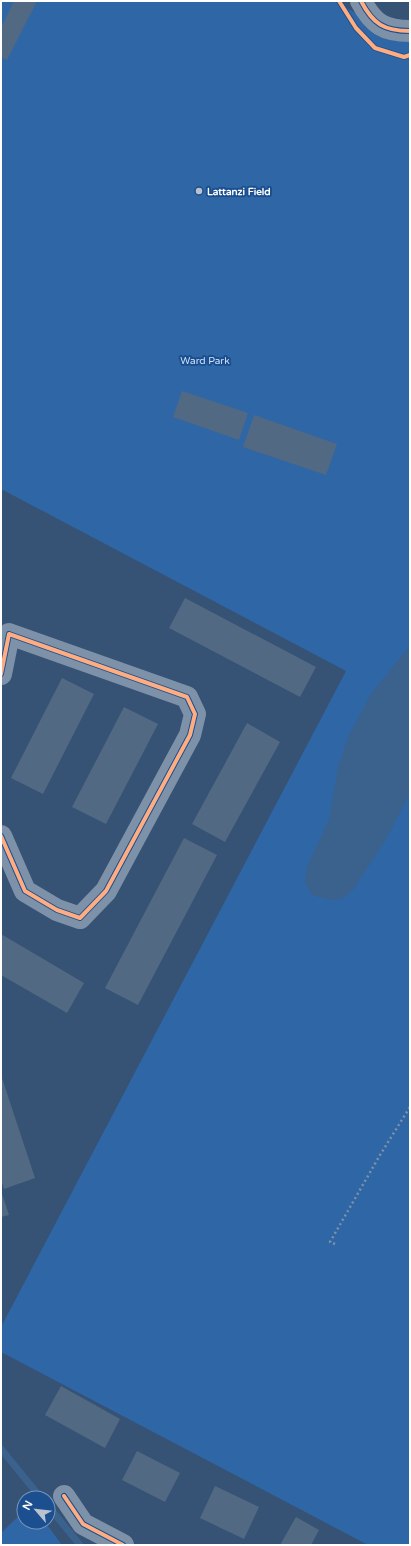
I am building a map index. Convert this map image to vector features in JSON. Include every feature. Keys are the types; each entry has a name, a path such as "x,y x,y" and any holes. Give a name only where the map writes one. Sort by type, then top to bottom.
{"street":[{"path":"361,1 368,14 379,25 394,31 410,31"},
{"path":"1,674 5,632 187,698 195,714 190,735 106,892 80,918 57,910 25,891 1,836"},
{"path":"64,1496 83,1524 123,1545"}],"path":[{"path":"335,1244 330,1242 410,1107"}],"green space":[{"name":"Ward Park","path":"1,1 334,1 387,30 410,38 410,1545 368,1545 1,1352 1,1327 346,671 1,489"},
{"path":"16,1519 16,1530 51,1530 62,1545 1,1545 1,1533"}],"shaded area":[{"path":"410,646 410,793 385,841 353,890 341,899 330,900 312,895 305,882 307,867 329,820 338,767 348,737 371,694"}],"building":[{"path":"14,1 37,1 7,60 1,57 1,28"},
{"path":"182,391 248,413 239,440 173,417"},
{"path":"254,415 337,444 326,475 243,447"},
{"path":"185,598 316,667 300,697 169,628"},
{"path":"62,678 94,694 43,794 11,778"},
{"path":"124,707 158,724 106,824 72,807"},
{"path":"247,723 280,742 225,842 192,824"},
{"path":"184,838 217,855 138,1005 105,988"},
{"path":"1,934 84,983 67,1013 1,975"},
{"path":"1,1075 35,1178 4,1189 1,1180"},
{"path":"1,1191 9,1215 1,1217"},
{"path":"61,1386 120,1419 105,1448 45,1415"},
{"path":"137,1451 180,1473 165,1502 122,1480"},
{"path":"215,1486 259,1507 244,1539 200,1518"},
{"path":"296,1517 319,1530 311,1545 280,1545"}],"waterway":[{"path":"1,1449 34,1490"},
{"path":"56,1516 80,1545"}],"cycle path":[{"path":"339,1 356,28 375,48 404,57 410,55"},
{"path":"361,1 365,9 380,25 393,30 410,31"},
{"path":"1,674 9,634 187,697 195,714 190,735 106,891 80,918 57,910 25,891 1,836"},
{"path":"64,1496 83,1524 123,1545"}],"place":[{"name":"Lattanzi Field","path":"199,191"}]}
